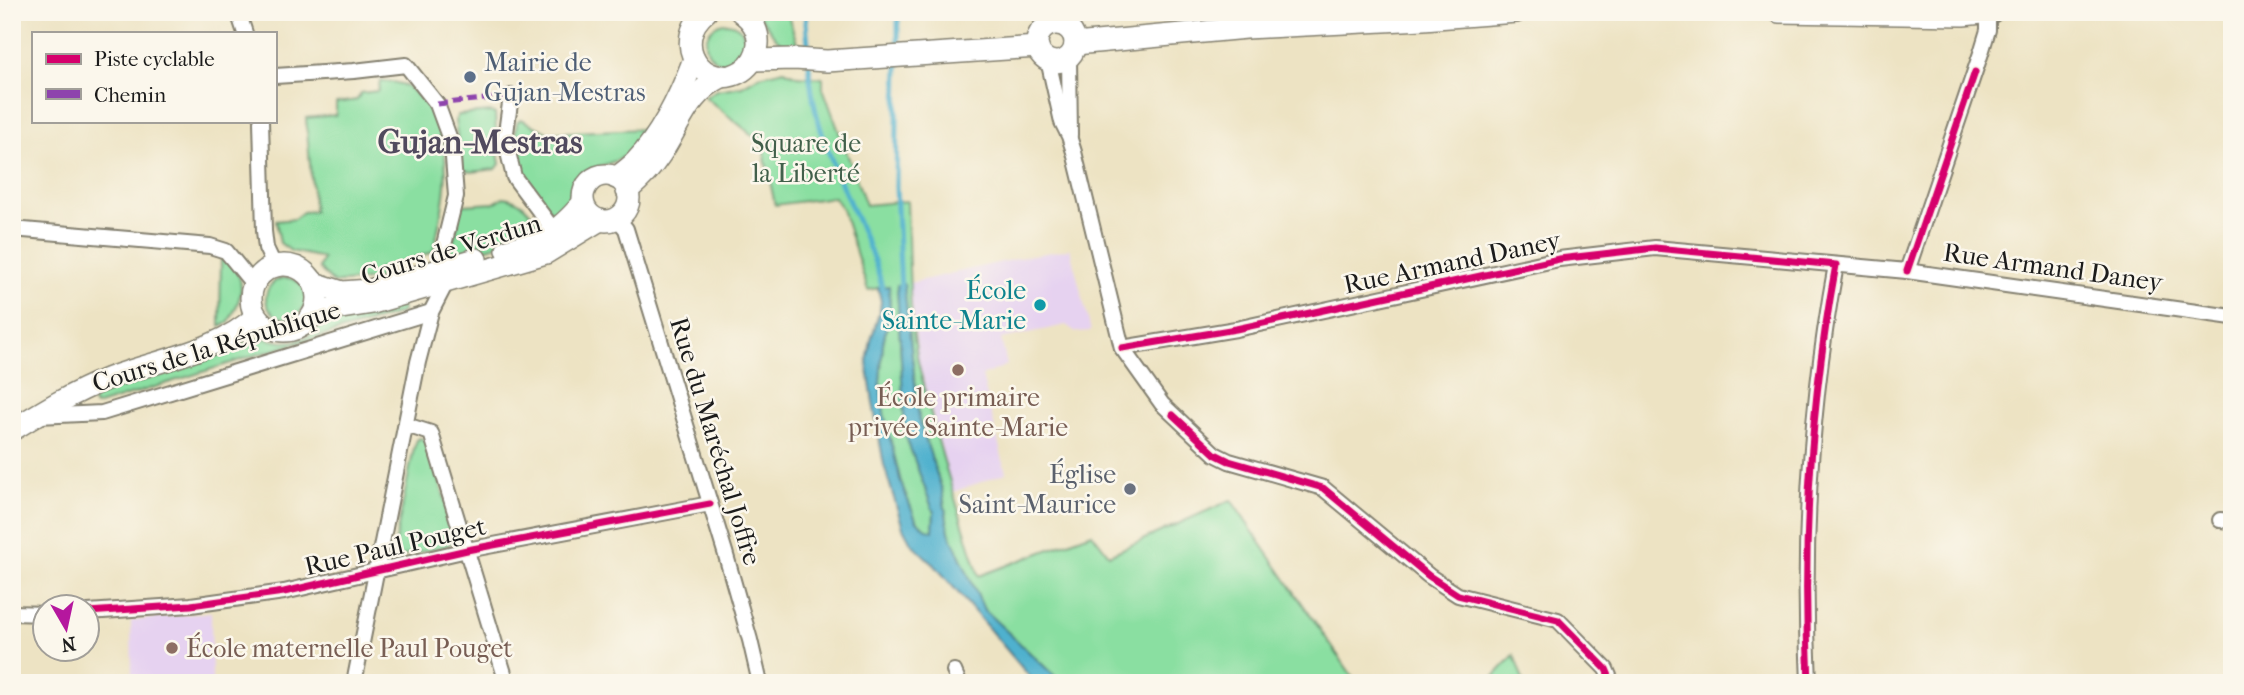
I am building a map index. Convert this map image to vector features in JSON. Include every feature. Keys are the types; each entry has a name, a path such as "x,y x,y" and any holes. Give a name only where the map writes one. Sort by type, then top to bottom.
{"main road":[{"path":"706,12 692,29 690,50 694,60 702,68 723,76 735,75 745,69 757,50 755,27 741,12"},
{"path":"753,60 827,61 873,57 1057,52 1246,28 1516,12"},
{"path":"1779,12 1940,15 1989,12"},
{"path":"1056,18 1068,28 1074,38 1057,52 1039,35 1056,18"},
{"path":"758,38 797,59"},
{"path":"694,60 682,89 652,142 622,185 627,206 609,219 589,214 583,203 583,195 589,182 602,176 622,185 646,174 694,98 709,83 723,76"},
{"name":"Cours de Verdun","path":"312,316 405,294 442,276 530,243 555,232 583,203"},
{"name":"Cours de Verdun","path":"314,284 342,292 370,290 442,276 546,253 609,219"},
{"path":"274,265 293,265 302,269 314,284 317,294 312,316 305,324 295,329 273,330 263,324 251,306 253,284 266,269 274,265"},
{"name":"Cours de la République","path":"12,430 55,404 104,380 215,343 240,330 256,316"}],"street":[{"path":"238,12 245,32"},
{"path":"1907,271 1981,53 1988,30 1989,12"},
{"path":"1057,52 1062,122 1069,136"},
{"path":"1057,52 1069,136 1122,348 1161,404 1215,454 1229,461 1324,488 1429,576 1458,595 1558,620 1606,669 1612,683"},
{"path":"276,76 406,65 437,104 452,145 456,197 442,276 421,314"},
{"path":"511,96 505,140 514,177 555,232"},
{"path":"261,122 265,240 274,265"},
{"name":"Rue du Maréchal Joffre","path":"609,219 626,229 710,503 760,683"},
{"path":"12,229 210,246 226,251 253,284"},
{"name":"Rue Armand Daney","path":"1122,348 1236,329 1571,257 1655,248 1907,271 2232,317"},
{"path":"1809,683 1806,518 1818,368 1836,265"},
{"path":"354,683 418,362 427,329 421,314 405,294"},
{"name":"Cours de la République","path":"33,417 102,413 421,314"},
{"path":"406,425 431,433 507,683"},
{"name":"Rue Paul Pouget","path":"102,611 191,605 284,593 467,550 710,503"},
{"path":"12,614 32,614"}],"shaded area":[{"name":"École primaire privée Sainte-Marie","path":"1070,249 1091,331 1076,332 1066,325 1001,339 1007,365 982,376 1006,473 953,492 918,358 910,283"},
{"name":"École maternelle Paul Pouget","path":"211,612 212,683 132,683 131,621"}],"green space":[{"path":"755,12 787,12 797,43 804,44 802,52 778,40"},
{"path":"726,23 740,29 746,43 740,57 726,63 712,57 706,43 712,29"},
{"name":"Square de la Liberté","path":"784,70 797,76 823,78 823,88 866,205 907,201 911,302 918,361 979,576 1092,533 1109,555 1231,500 1357,683 1062,683 984,610 949,532 942,490 919,420 904,284 897,285 905,434 934,513 933,531 924,528 916,520 901,483 884,414 880,382 883,343 890,312 889,286 868,290 842,209 834,197 775,205 762,143 705,97 717,90 742,86 759,76"},
{"path":"380,81 401,84 416,93 436,121 442,139 446,176 433,252 379,269 379,279 333,283 319,268 323,258 291,251 280,243 276,221 294,219 303,212 314,211 306,118 336,115 336,103 357,100 361,93 378,91"},
{"path":"491,112 495,114 500,164 496,169 471,172 462,170 455,121 458,115"},
{"path":"521,119 548,133 644,129 635,151 581,173 570,193 571,203 564,212 553,213 528,182 518,162 515,138 517,122"},
{"path":"504,197 525,207 541,226 540,233 456,257 451,252 460,211 464,205 494,203"},
{"path":"221,258 237,272 241,288 237,305 228,323 220,326"},
{"path":"286,278 300,284 306,298 300,312 286,318 272,312 266,298 272,284"},
{"path":"401,304 403,311 398,314 95,406 91,399 96,393 136,377 249,341 262,338 282,342 295,341 308,336 327,321"},
{"path":"420,438 428,442 455,533 454,539 447,546 394,558 414,448"},
{"path":"1514,655 1524,683 1488,683"}],"water":[{"path":"904,284 919,420 942,490 949,532 984,610 1062,683 1035,683 938,569 911,543 903,528 884,465 867,362 880,310 878,288 889,286 890,312 883,343 880,382 884,414 901,483 916,520 924,528 933,531 934,513 905,434 897,285"}],"waterway":[{"path":"805,12 809,54"},
{"path":"898,12 898,51"},
{"path":"898,61 896,187 901,289"},
{"path":"809,64 814,105 826,145 873,257 883,293"}],"marked path":[{"path":"437,104 511,96"}],"cycle path":[{"path":"1907,271 1975,72"},
{"path":"1122,348 1236,329 1559,259 1655,248 1836,265 1820,369 1810,473 1807,578 1809,683"},
{"path":"1173,415 1215,454 1229,461 1323,488 1429,576 1458,595 1558,620 1606,669 1612,683"},
{"path":"102,611 191,605 284,592 467,550 710,504"}],"place":[{"name":"Mairie de Gujan-Mestras","path":"470,77"},
{"name":"École Sainte-Marie","path":"1040,305"},
{"name":"École primaire privée Sainte-Marie","path":"958,370"},
{"name":"Église Saint-Maurice","path":"1130,489"},
{"name":"École maternelle Paul Pouget","path":"172,648"}],"district":[{"name":"Gujan-Mestras","path":"480,141"}]}
